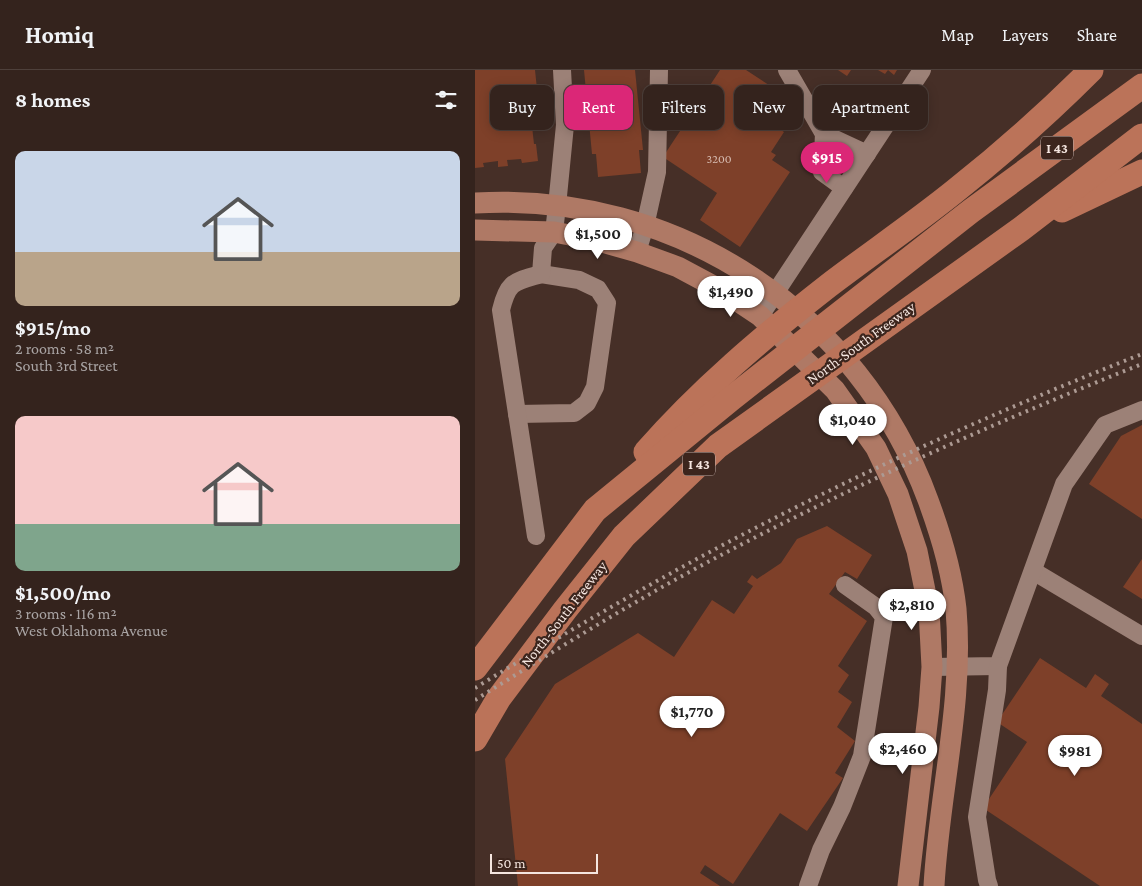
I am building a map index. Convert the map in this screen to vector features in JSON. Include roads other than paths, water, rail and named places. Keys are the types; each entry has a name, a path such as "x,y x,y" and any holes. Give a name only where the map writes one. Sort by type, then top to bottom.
{"highway":[{"path":"1045,115 1080,70"},
{"path":"595,510 661,435 743,356 828,287 955,191 1045,115 1091,70"},
{"name":"I 43","path":"475,668 595,510 732,398 971,211 1142,86"},
{"name":"North-South Freeway","path":"475,739 499,698 565,610 624,536 718,446 1021,229 1142,136"},
{"path":"1021,229 1142,172"}],"main road":[{"path":"475,203 526,203 557,206 617,218 669,234 724,259 775,292 810,322 848,362 887,415 913,463 937,522 951,580 958,636 957,698 933,886"},
{"path":"475,230 554,232 595,240 637,252 678,267 721,290 760,316 835,390 876,448 898,494 917,551 929,610 932,667 929,707 908,886"}],"street":[{"path":"541,274 543,248 554,232 557,206 565,125 562,70"},
{"path":"637,252 657,172 659,70"},
{"path":"787,70 824,134 823,172 844,188"},
{"path":"760,316 922,70"},
{"path":"824,134 867,154"},
{"path":"517,414 574,413 587,403 595,387 607,303 598,289 579,280 541,274 515,282 505,292 501,310 517,414 537,536"},
{"path":"989,886 977,817 997,690 998,666 1064,484 1105,425 1142,410"},
{"path":"1033,571 1142,636"},
{"path":"808,886 821,850 842,807 862,756 882,640 884,617 877,607 845,585"},
{"path":"932,667 998,666"}],"railway":[{"path":"475,688 583,623 656,582 730,541 813,499 953,433 1047,392 1142,354"},
{"path":"475,700 647,596 759,535 921,457 1031,409 1142,364"}]}
